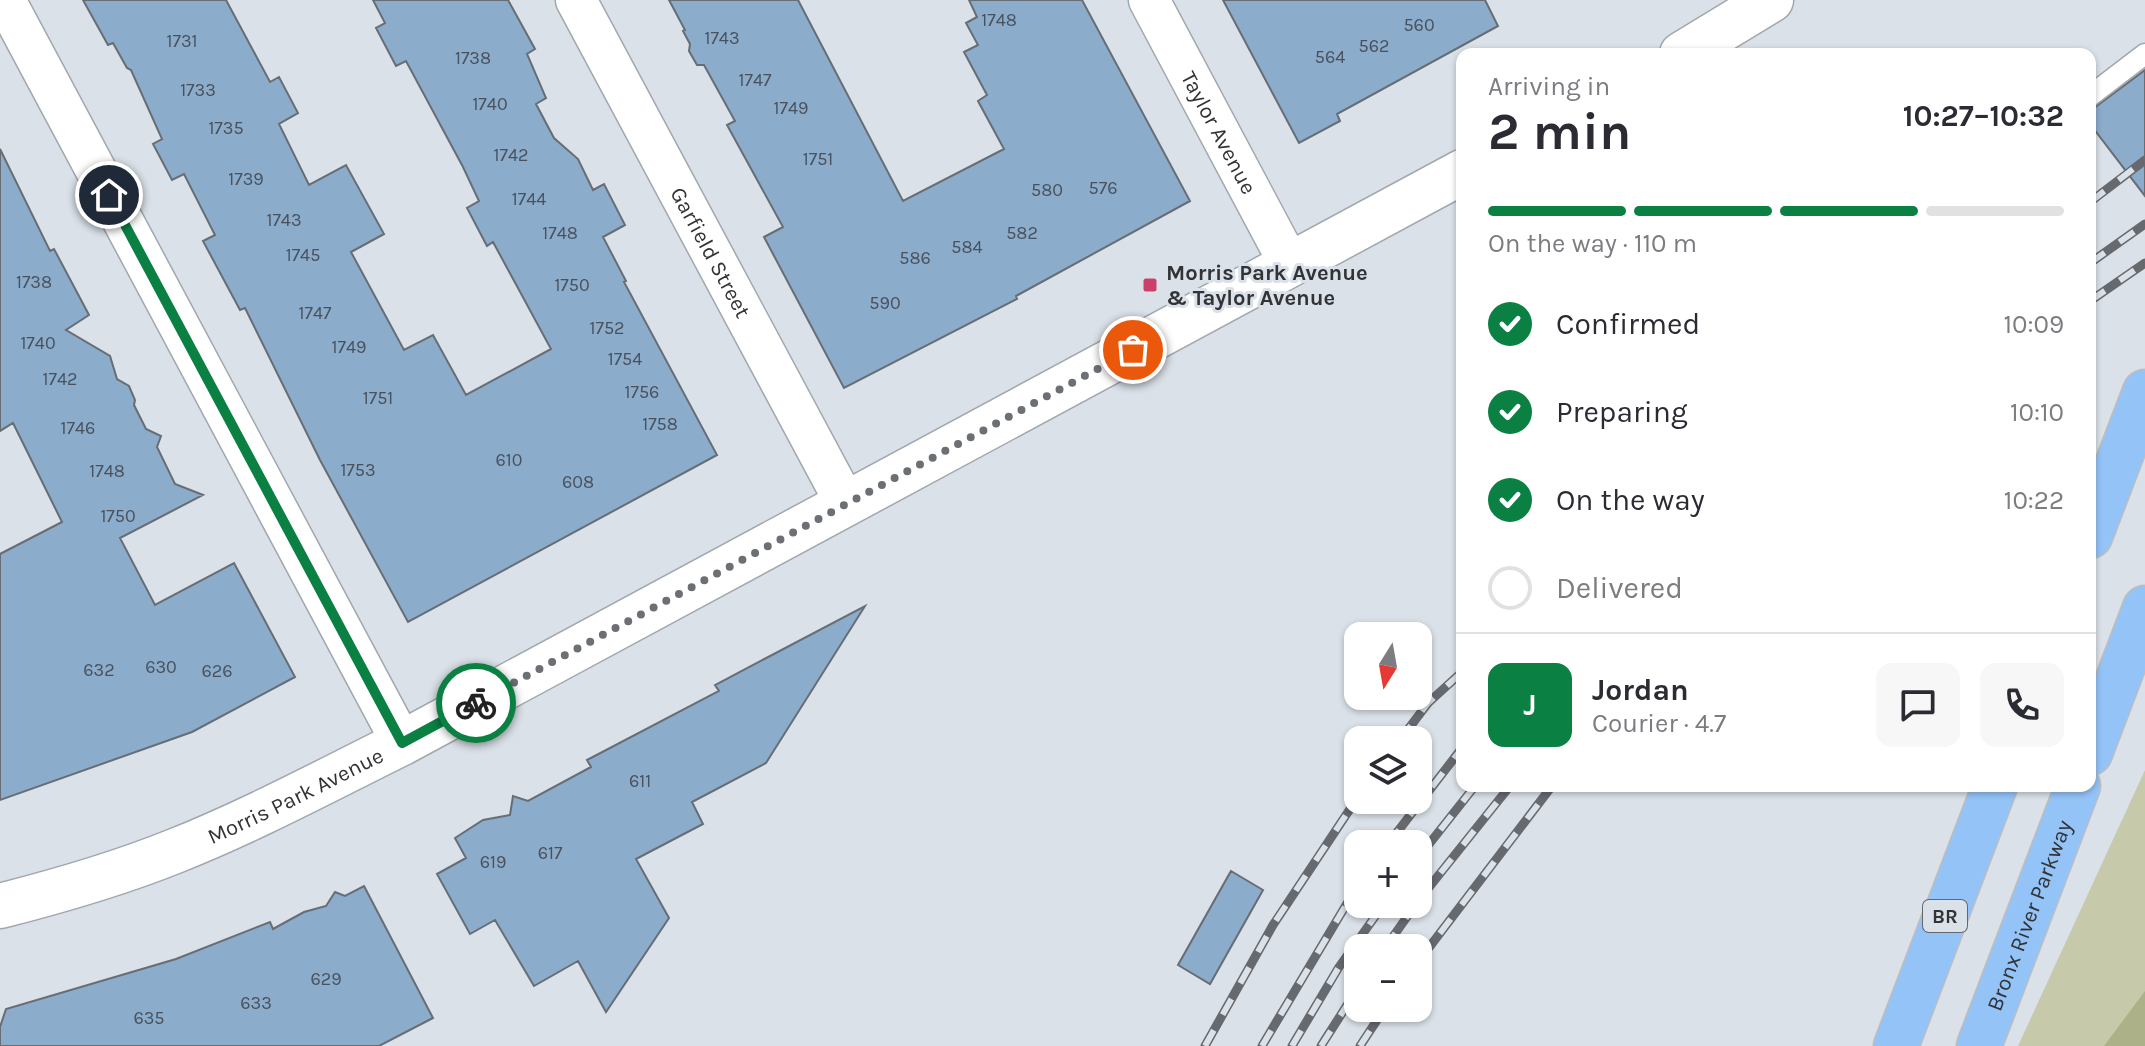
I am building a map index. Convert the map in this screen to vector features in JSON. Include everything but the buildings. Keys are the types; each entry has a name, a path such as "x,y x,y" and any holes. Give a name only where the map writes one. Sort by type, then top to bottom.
{"highway":[{"path":"2096,520 2145,392"},
{"path":"2096,737 2145,608"},
{"name":"BR","path":"1896,1046 1993,792"},
{"name":"Bronx River Parkway","path":"1979,1046 2076,792"}],"main road":[{"path":"1690,48 1743,7"},
{"name":"Morris Park Avenue","path":"0,906 129,869 176,851 259,814 402,743 1456,175"}],"street":[{"path":"5,0 402,743"},
{"name":"Garfield Street","path":"576,0 846,504"},
{"name":"Taylor Avenue","path":"1149,0 1290,265"}],"lane":[{"path":"2096,91 2145,54"}],"green space":[{"path":"2145,770 2145,1046 2018,1046"},
{"path":"2145,991 2145,1046 2104,1046"}],"railway":[{"path":"2096,197 2145,160"},
{"path":"2096,259 2145,224"},
{"path":"2096,297 2145,263"},
{"path":"1411,726 1428,703 1456,677"},
{"path":"1399,830 1456,756"},
{"path":"1432,840 1470,792"},
{"path":"1432,884 1505,792"},
{"path":"1432,944 1547,792"},
{"path":"1205,1046 1273,925 1347,814"},
{"path":"1262,1046 1344,908"},
{"path":"1292,1046 1339,967 1374,918"},
{"path":"1395,934 1406,918"},
{"path":"1321,1046 1344,1010"},
{"path":"1360,1046 1376,1022"}],"way so far":[{"path":"476,703 1133,350"}],"place":[{"name":"Morris Park Avenue & Taylor Avenue","path":"1150,285"}],"route":[{"path":"109,195 402,743 476,703"}]}
